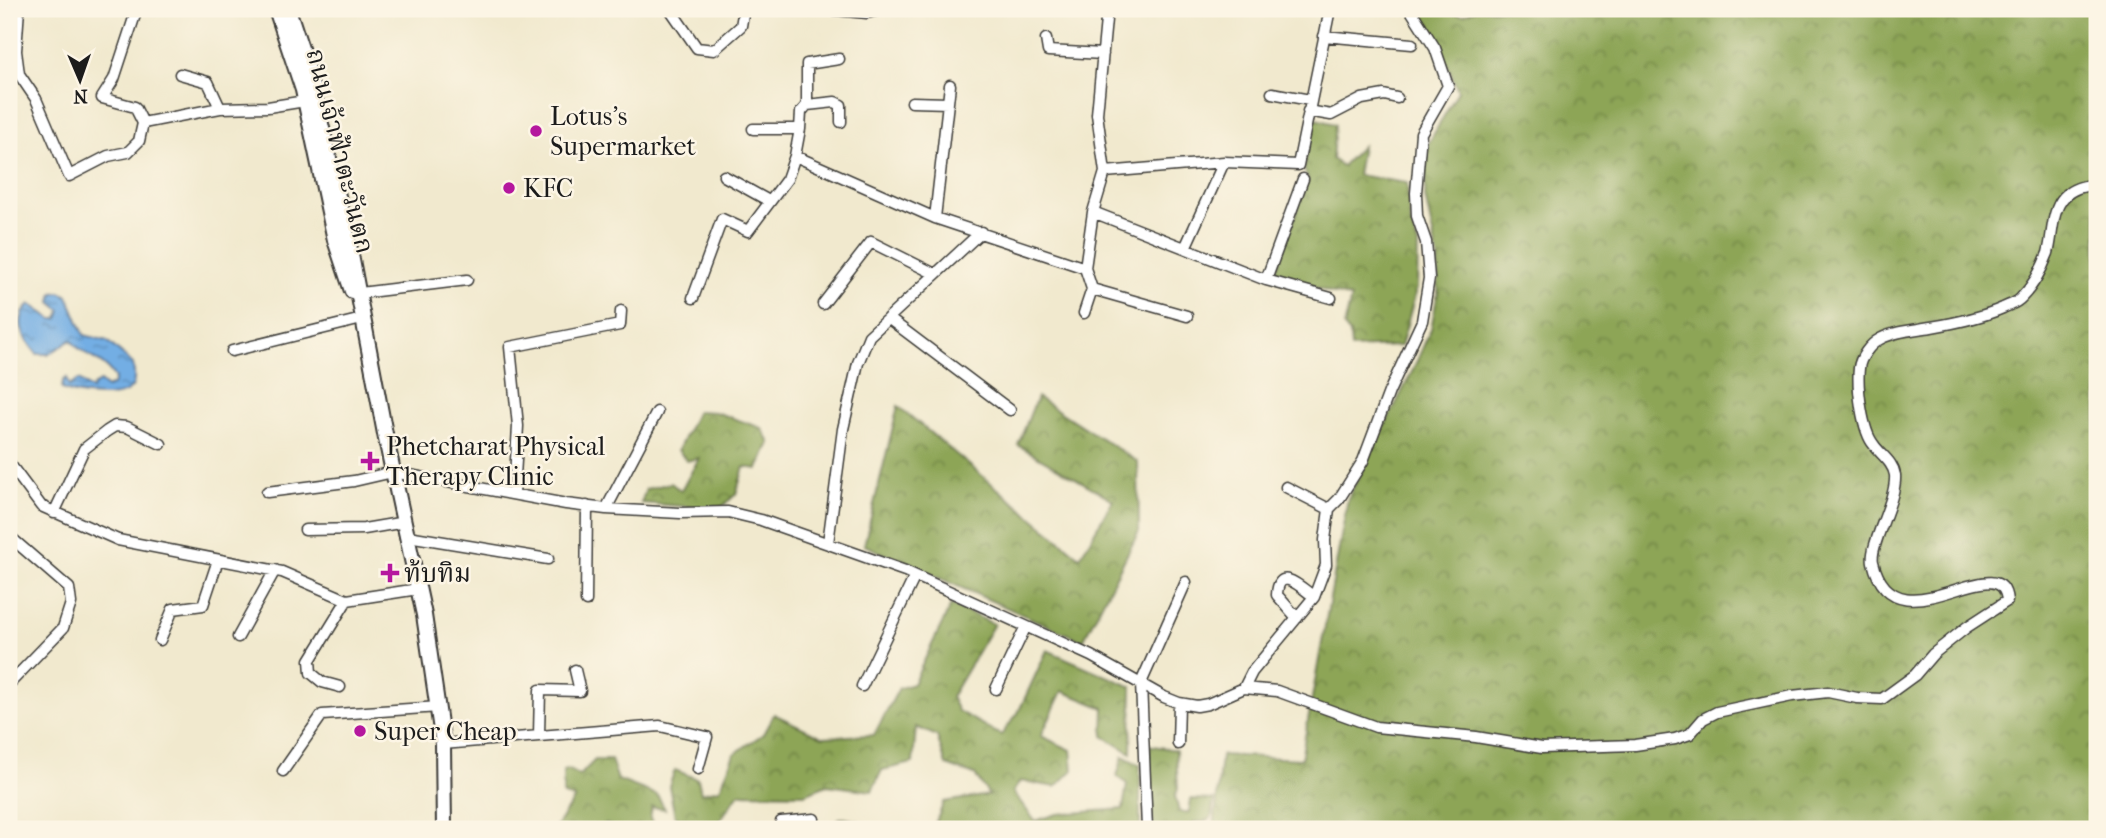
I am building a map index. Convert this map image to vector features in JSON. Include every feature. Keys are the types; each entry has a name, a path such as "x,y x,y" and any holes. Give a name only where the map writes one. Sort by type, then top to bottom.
{"main road":[{"name":"ถนนเจ้าฟ้าตะวันตก","path":"276,9 305,101 335,240 350,288 360,306"},
{"name":"ถนนเจ้าฟ้าตะวันตก","path":"288,9 309,73 418,589 439,707 443,744 444,829"}],"street":[{"path":"19,9 16,51 19,74 36,99 69,176 108,156 128,152 139,141 143,123 135,107 102,98 114,79 135,15"},
{"path":"670,9 697,48 714,50 741,26 743,14 740,9"},
{"path":"824,9 867,13 884,9"},
{"path":"1084,313 1093,289 1085,268 1094,212 1105,172 1097,114 1107,9"},
{"path":"1105,172 1224,162 1298,165 1330,9"},
{"path":"1244,688 1252,672 1314,597 1326,565 1325,540 1329,509 1339,499 1363,461 1389,392 1422,321 1429,278 1426,242 1417,216 1416,193 1421,133 1448,86 1435,48 1410,9"},
{"path":"1324,36 1412,44"},
{"path":"1046,39 1048,51 1102,54"},
{"path":"693,298 722,219 748,231 787,178 795,156 801,112 807,105 807,64 839,59"},
{"path":"180,74 208,82 220,108"},
{"path":"936,218 950,85"},
{"path":"1272,93 1310,100"},
{"path":"1308,111 1331,115 1362,99 1384,95 1397,98"},
{"path":"143,123 220,108 268,107 305,101"},
{"path":"807,105 835,102 841,105 841,122"},
{"path":"912,102 948,103"},
{"path":"753,130 800,129"},
{"path":"795,156 936,218 1085,268"},
{"path":"1185,247 1224,162"},
{"path":"724,176 769,201"},
{"path":"1266,280 1303,178"},
{"path":"267,492 354,481 393,472 607,509 680,513 728,512 761,520 915,576 1091,656 1179,703 1197,706 1208,704 1244,688 1287,694 1377,727 1476,737 1542,748 1635,745 1675,739 1690,734 1703,719 1717,712 1792,696 1828,692 1857,698 1882,699 1915,675 1933,654 1967,627 2007,601 2006,590 2000,584 1986,582 1924,600 1899,597 1885,590 1872,561 1895,486 1895,472 1866,433 1860,398 1859,366 1868,349 1879,339 1900,332 1963,321 2020,301 2034,281 2048,252 2062,198 2078,187 2097,184"},
{"path":"1094,212 1266,280 1331,298"},
{"path":"828,543 843,429 858,363 869,336 981,232"},
{"path":"822,304 871,242 935,274"},
{"path":"232,351 360,306 467,280"},
{"path":"1093,289 1187,316"},
{"path":"514,494 518,426 510,347 620,325 621,311"},
{"path":"888,318 1010,410"},
{"path":"607,509 657,412"},
{"path":"54,513 83,449 107,431 116,426 127,426 161,444"},
{"path":"9,463 41,506 118,540 275,570 347,600 418,589"},
{"path":"1286,486 1329,509"},
{"path":"586,601 587,506"},
{"path":"305,530 406,529 548,559"},
{"path":"9,536 69,588 71,603 63,628 9,684"},
{"path":"160,640 173,609 203,605 218,560"},
{"path":"238,637 275,570"},
{"path":"862,686 915,576"},
{"path":"1297,618 1277,595 1280,581 1292,580 1314,597"},
{"path":"1147,829 1141,683 1186,582"},
{"path":"340,687 315,678 311,673 310,660 347,600"},
{"path":"996,689 1025,628"},
{"path":"539,735 540,690 580,691 575,670"},
{"path":"1178,744 1179,703"},
{"path":"283,771 322,715 439,707"},
{"path":"443,744 660,726 707,737 698,769"},
{"path":"779,829 781,822 814,819"}],"green space":[{"path":"1420,9 1463,15 1477,9 2097,9 2097,829 1214,829 1221,755 1301,759 1348,498 1431,329 1438,292 1438,258 1425,197 1427,146 1458,91 1439,43"},
{"path":"1312,118 1335,124 1332,159 1342,166 1362,146 1357,175 1407,183 1410,220 1418,245 1417,288 1401,346 1351,348 1350,334 1344,327 1351,298 1274,276 1308,180 1304,169"},
{"path":"1037,397 1138,462 1139,531 1083,641 864,545 898,406 1080,557 1113,500 1018,445"},
{"path":"697,411 715,412 762,428 770,443 758,469 744,467 736,494 722,507 641,503 646,489 671,483 681,491 699,458 687,461 678,450"},
{"path":"951,605 994,624 951,697 958,711 1001,735 1018,713 1047,650 1132,687 1131,753 1103,736 1104,708 1062,691 1041,736 1071,750 1073,770 1056,787 1020,781 1013,792 1035,821 1057,814 1123,809 1127,784 1117,776 1123,756 1140,765 1140,827 933,829 944,802 989,795 975,775 946,765 937,736 916,727 913,763 882,770 872,791 827,785 805,794 739,793 716,826 675,817 669,786 675,770 698,779 701,793 720,789 734,754 763,734 774,714 822,737 874,735 899,688 913,684"},
{"path":"1148,745 1176,750 1178,789 1175,796 1179,812 1189,812 1191,799 1214,800 1211,818 1195,822 1187,829 1153,829"},
{"path":"595,760 611,760 618,780 657,795 665,809 652,807 650,818 656,829 618,829 606,824 597,829 554,829 575,798 563,795 563,771 568,769 579,776"},
{"path":"840,818 882,829 790,829 794,824 832,825"}],"water":[{"path":"60,292 68,296 84,335 107,341 133,364 134,381 126,392 99,396 62,389 63,381 67,378 69,386 79,380 92,390 93,386 100,382 107,388 113,385 115,379 106,367 71,340 49,354 37,354 28,342 21,323 25,310 30,304 52,319 58,319 61,310 51,302 53,293"}],"place":[{"name":"Lotus's Supermarket","path":"536,131"},
{"name":"KFC","path":"509,188"},
{"name":"Phetcharat Physical Therapy Clinic","path":"370,461"},
{"name":"ท้บทิม","path":"390,573"},
{"name":"Super Cheap","path":"360,731"}]}
